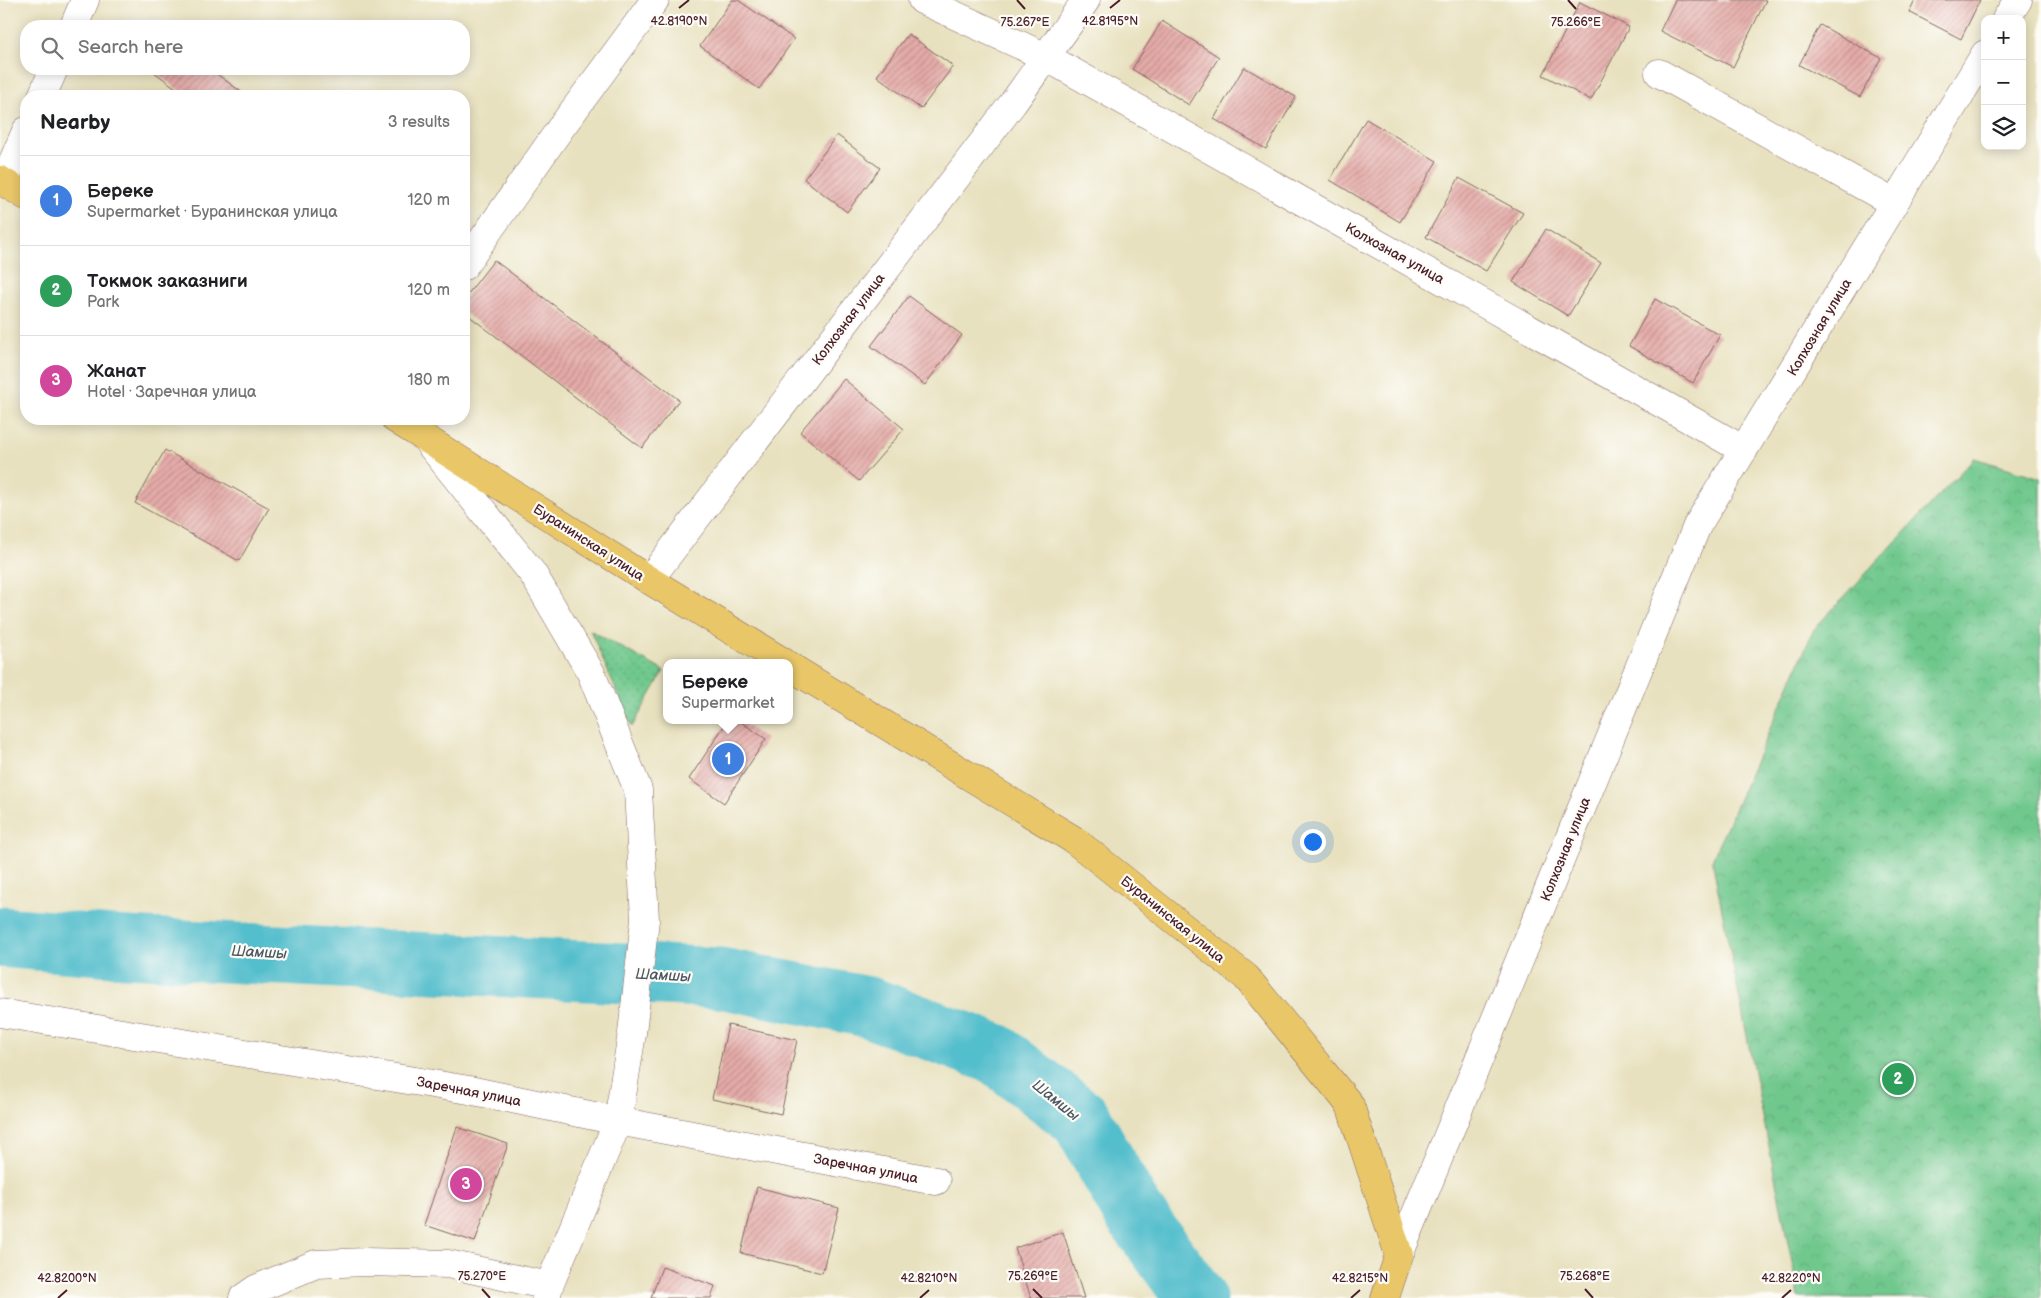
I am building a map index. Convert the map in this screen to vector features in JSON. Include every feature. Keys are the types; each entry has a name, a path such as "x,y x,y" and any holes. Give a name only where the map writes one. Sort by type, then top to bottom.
{"main road":[{"name":"Буранинская улица","path":"405,425 649,580 778,659"},
{"name":"Буранинская улица","path":"793,668 1074,840 1246,977 1350,1104 1399,1255"},
{"path":"1385,1298 1399,1255"}],"street":[{"path":"77,20 85,0"},
{"path":"470,257 560,129 655,0"},
{"name":"Колхозная улица","path":"922,0 1046,57 1744,450"},
{"name":"Колхозная улица","path":"649,580 1013,103 1086,0"},
{"path":"2009,15 2018,0"},
{"name":"Колхозная улица","path":"1399,1255 1697,526 1981,60"},
{"path":"1658,73 1894,203"},
{"path":"45,90 51,75"},
{"path":"10,186 20,152"},
{"path":"243,1298 256,1289 316,1264 366,1262 448,1264 548,1292 618,1121 632,1033 645,920 638,790 591,673 533,574 422,435"},
{"name":"Заречная улица","path":"0,1012 469,1090 618,1121 936,1181"}],"green space":[{"path":"1974,458 2041,478 2041,1298 1799,1298 1712,860 1814,629"},
{"path":"590,630 663,670 632,727"}],"building":[{"path":"732,0 738,0 794,39 759,89 700,46"},
{"path":"1675,0 1766,0 1733,67 1660,31"},
{"path":"1915,0 1980,0 1961,39 1909,12"},
{"path":"1580,2 1629,27 1591,100 1543,75"},
{"path":"1162,21 1219,57 1189,105 1132,69"},
{"path":"1820,25 1881,58 1860,97 1799,65"},
{"path":"908,34 953,66 921,109 877,76"},
{"path":"1244,67 1296,97 1266,149 1214,119"},
{"path":"158,75 218,75 239,90 179,90"},
{"path":"1366,119 1437,161 1400,222 1330,180"},
{"path":"837,135 880,168 847,212 804,179"},
{"path":"1459,178 1523,213 1486,271 1426,237"},
{"path":"1546,229 1601,263 1568,316 1513,282"},
{"path":"494,260 679,400 642,448 470,317 470,291"},
{"path":"909,296 962,335 925,385 871,346"},
{"path":"1655,299 1720,335 1693,383 1629,346"},
{"path":"844,379 904,429 859,481 800,432"},
{"path":"165,450 269,508 239,561 135,503"},
{"path":"725,724 744,724 766,739 724,803 689,779"},
{"path":"728,1025 797,1040 781,1114 712,1099"},
{"path":"457,1127 508,1144 475,1242 424,1225"},
{"path":"757,1187 839,1208 822,1273 741,1253"},
{"path":"1063,1232 1084,1298 1031,1298 1015,1248"},
{"path":"662,1267 715,1286 711,1298 651,1298"}],"waterway":[{"name":"Шамшы","path":"0,937 126,947 720,978 868,1007 996,1054 1081,1119 1133,1212 1196,1298"}],"place":[{"name":"Береке","path":"728,759"},
{"name":"Токмок заказниги","path":"1898,1079"},
{"name":"Жанат","path":"466,1184"}]}
